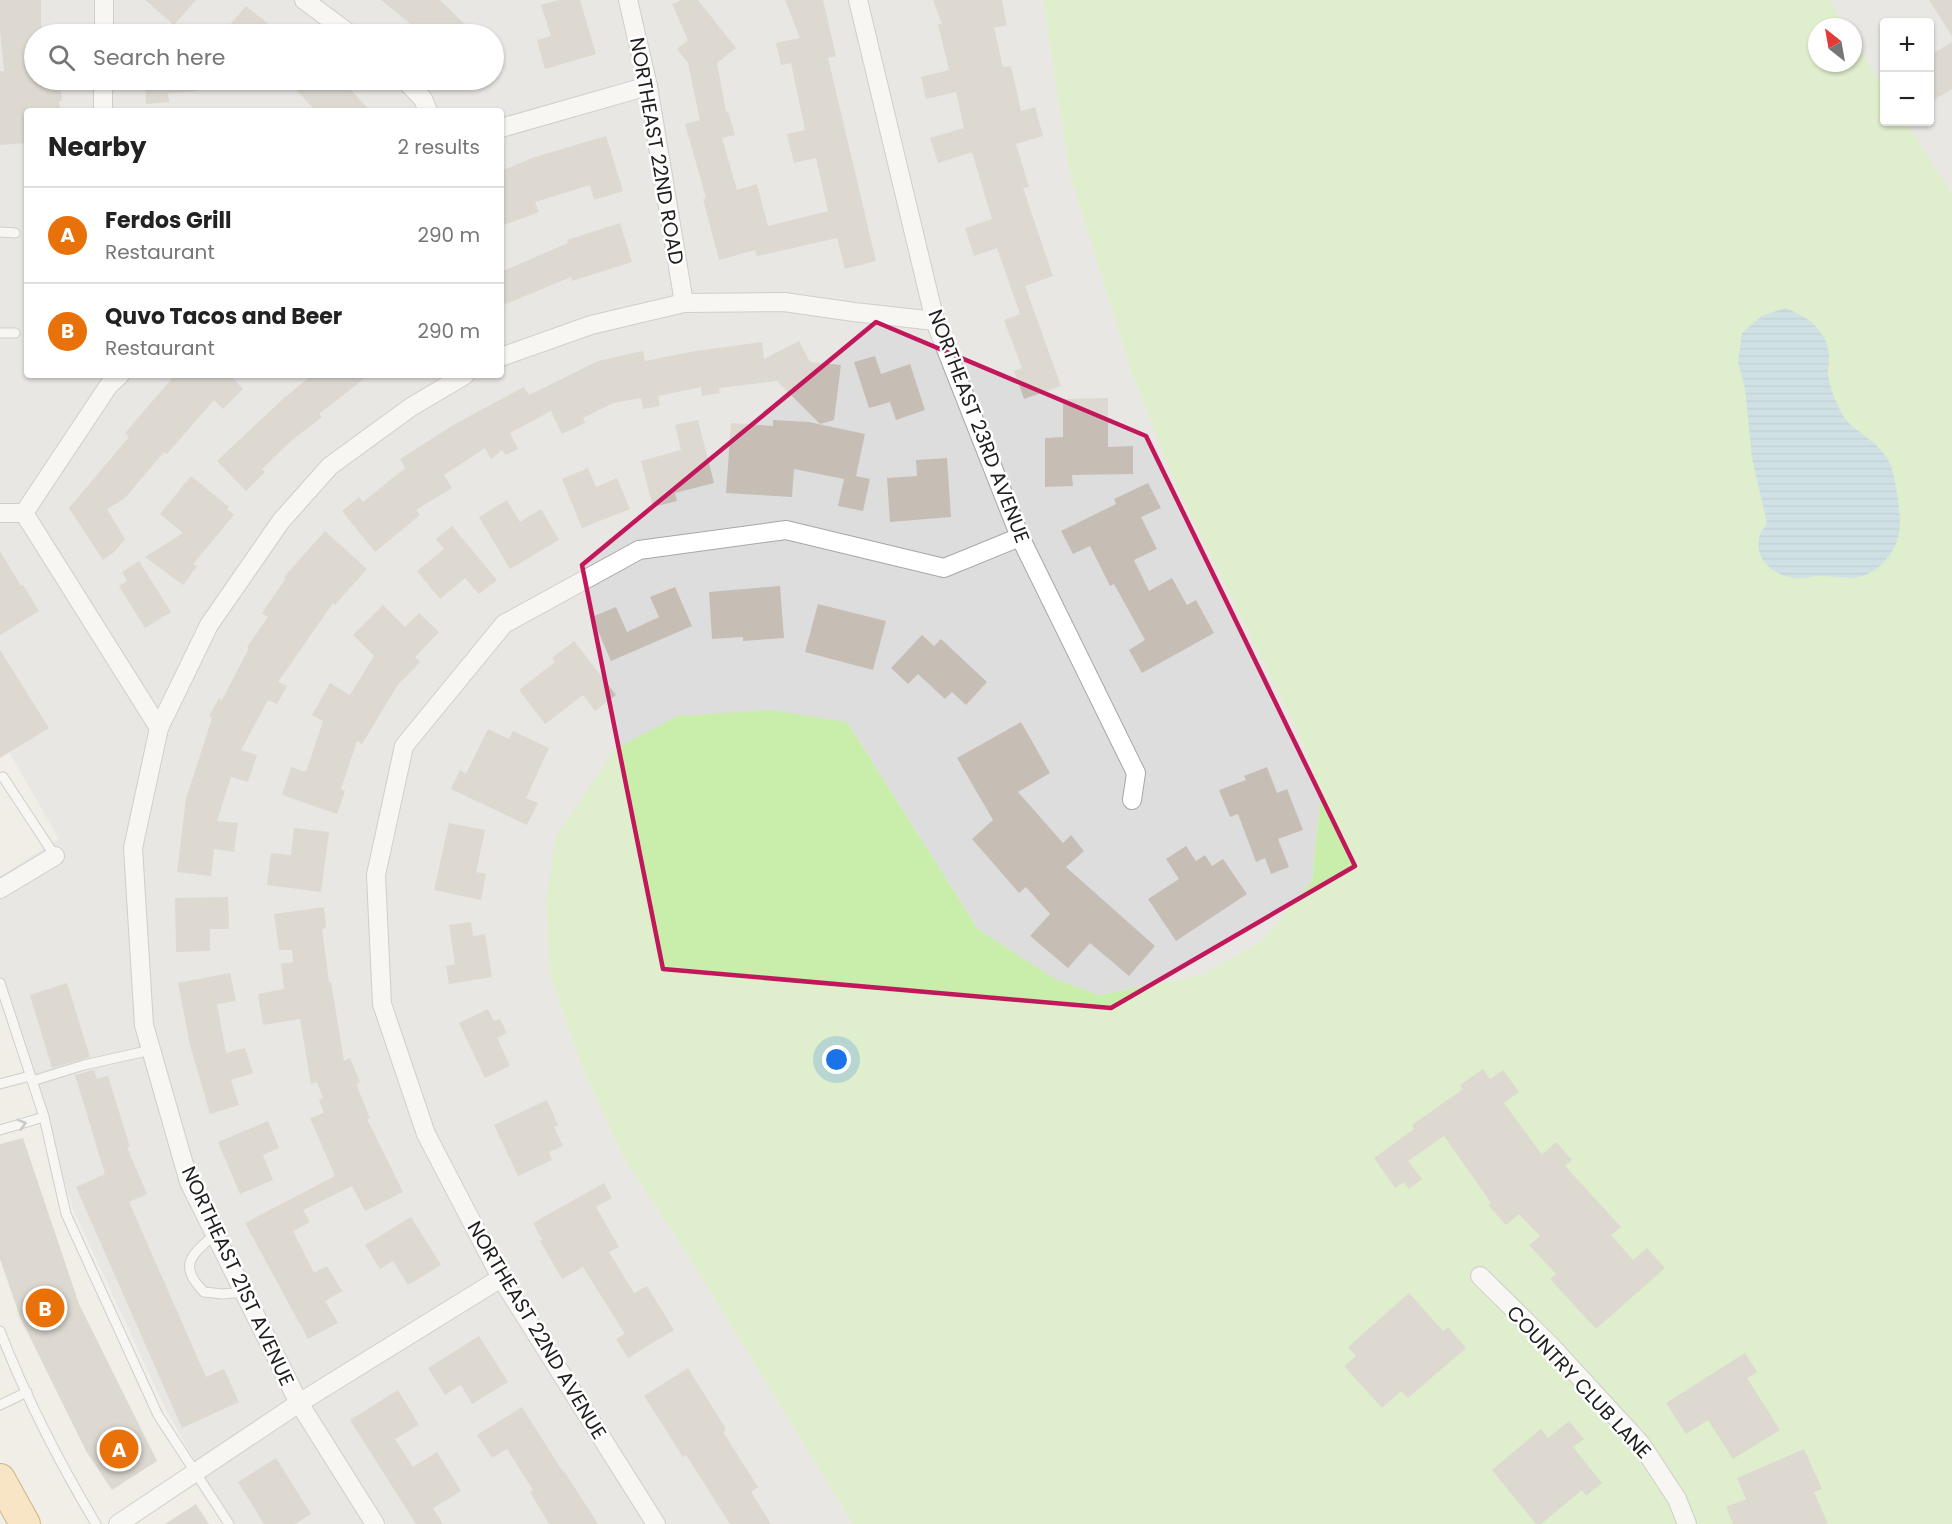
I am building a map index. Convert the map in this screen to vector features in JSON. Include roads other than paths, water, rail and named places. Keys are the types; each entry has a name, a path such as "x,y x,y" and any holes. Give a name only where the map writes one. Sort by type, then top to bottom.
{"main road":[{"path":"0,1479 25,1524"}],"street":[{"path":"104,0 104,24"},
{"path":"304,0 336,24"},
{"name":"NORTHEAST 22ND ROAD","path":"628,0 648,86 684,303"},
{"name":"NORTHEAST 23RD AVENUE","path":"858,0 934,321 1020,537 1136,773 1132,800"},
{"path":"504,127 648,86"},
{"path":"103,90 103,108"},
{"path":"414,90 423,99 427,108"},
{"path":"504,356 591,325 684,303 784,302 934,321"},
{"path":"24,513 112,378"},
{"name":"NORTHEAST 21ST AVENUE","path":"375,1524 299,1403 189,1182 144,1024 133,848 159,728 209,626 281,521 330,466 411,407 460,378"},
{"path":"0,513 24,513"},
{"path":"24,513 159,728"},
{"name":"NORTHEAST 22ND AVENUE","path":"656,1524 501,1278 426,1134 382,1004 376,875 404,746 504,624 639,550 786,530 944,568 1020,537"},
{"path":"0,889 55,856"},
{"name":"COUNTRY CLUB LANE","path":"1480,1276 1552,1347 1641,1444 1677,1500 1688,1524"},
{"path":"121,1523 299,1403 501,1278"}],"lane":[{"path":"0,232 15,233"},
{"path":"0,333 15,333"},
{"path":"3,777 55,856"},
{"path":"0,983 44,1117 66,1214 158,1415 229,1524"},
{"path":"0,1084 151,1050"},
{"path":"0,1130 44,1117"},
{"path":"215,1234 192,1258 188,1270 193,1281 204,1292 223,1294 244,1292"},
{"path":"0,1331 64,1471 96,1524"},
{"path":"0,1405 27,1392"}],"water":[{"path":"1785,308 1801,315 1820,331 1829,355 1830,383 1841,412 1852,426 1882,450 1892,469 1899,510 1900,527 1897,540 1890,554 1879,567 1858,577 1786,577 1772,570 1759,551 1760,535 1767,523 1752,458 1745,388 1738,362 1742,333 1762,316"}],"place":[{"name":"Quvo Tacos and Beer","path":"45,1308"},
{"name":"Ferdos Grill","path":"119,1449"}]}
